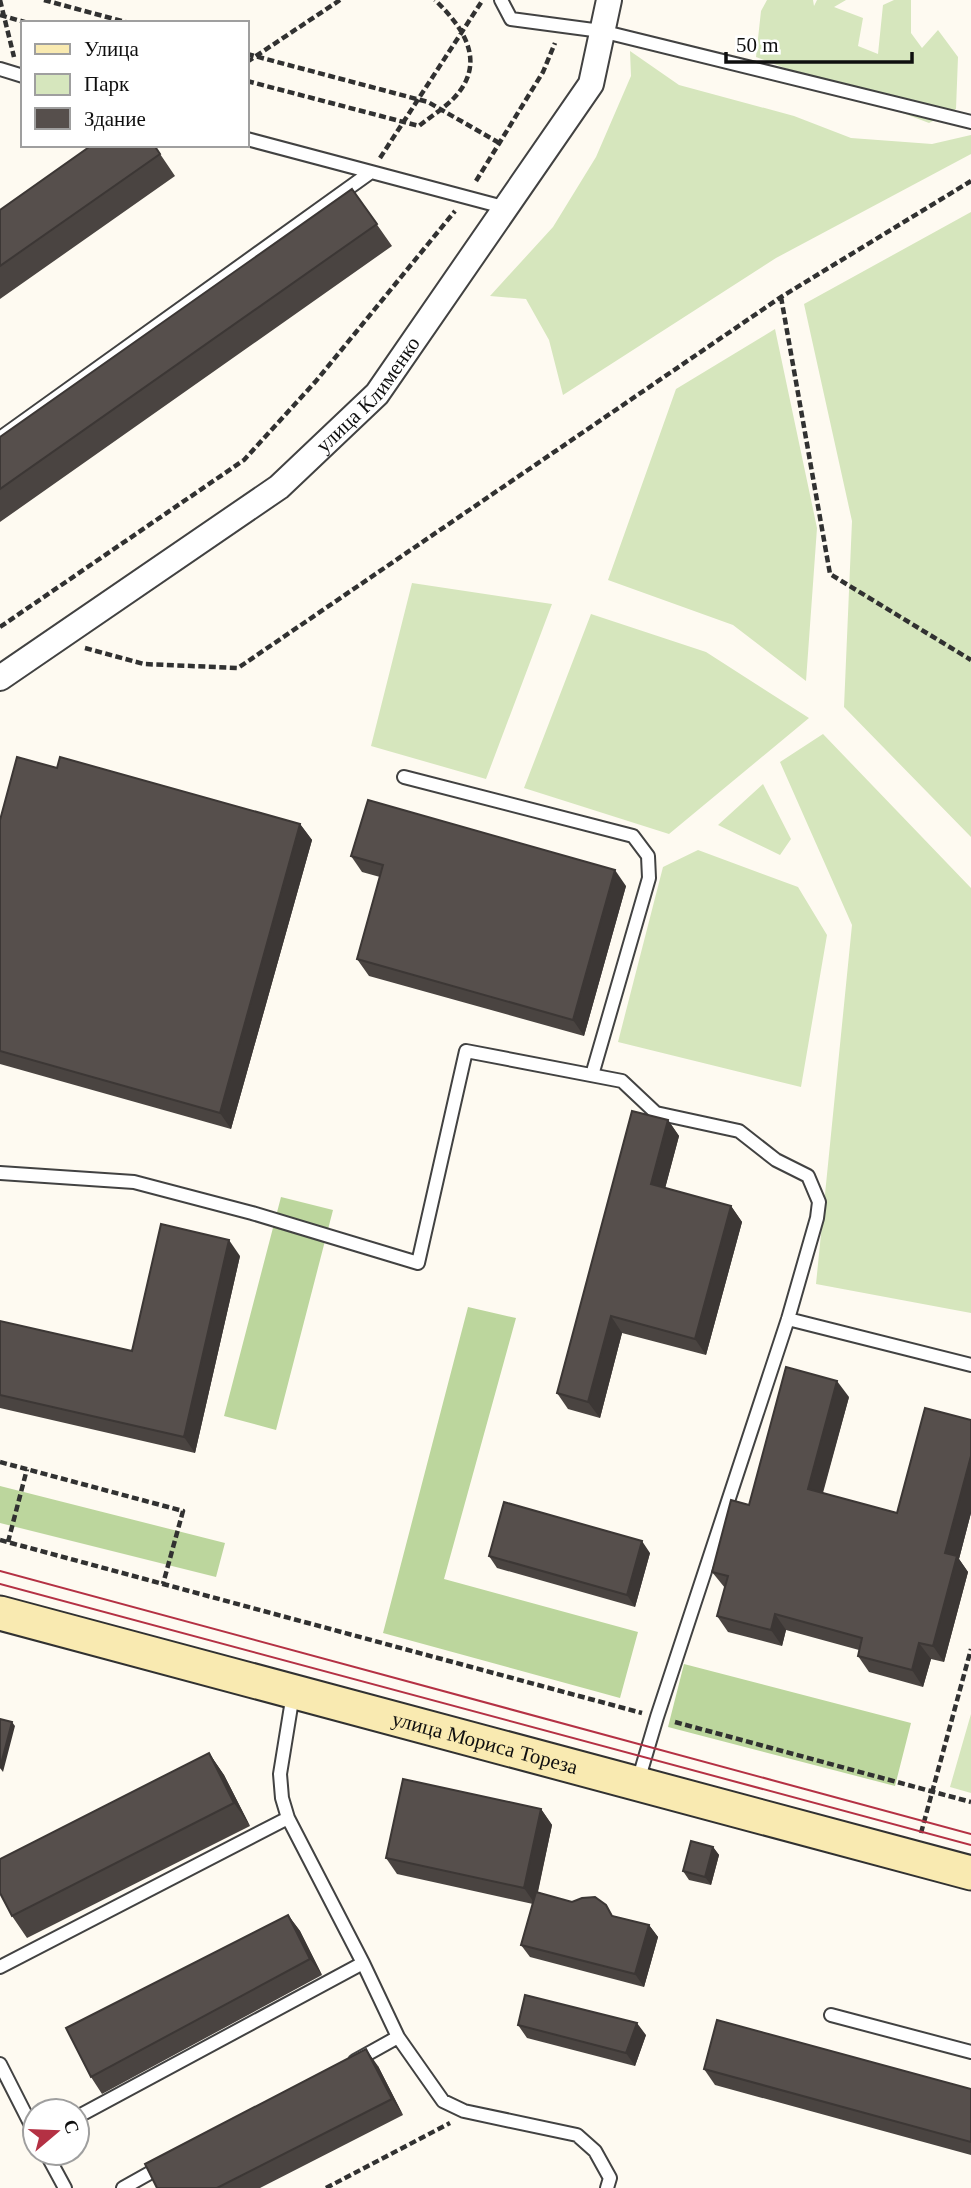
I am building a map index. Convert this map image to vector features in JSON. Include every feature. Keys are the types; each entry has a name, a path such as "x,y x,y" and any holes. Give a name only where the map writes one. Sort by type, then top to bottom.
{"street":[{"name":"улица Клименко","path":"0,678 279,487 377,394 591,84 609,0"},
{"name":"улица Мориса Тореза","path":"0,1613 971,1874"}],"lane":[{"path":"501,0 511,19 601,31 971,122"},
{"path":"0,69 21,75"},
{"path":"248,139 507,208"},
{"path":"0,438 371,172"},
{"path":"404,777 633,836 648,856 649,878 592,1075"},
{"path":"0,1173 134,1182 252,1213 418,1263 466,1051 622,1081 656,1113 739,1131 776,1160 808,1176 819,1202 817,1218 788,1319 637,1784"},
{"path":"788,1319 971,1365"},
{"path":"293,1693 280,1774 282,1798 288,1818 398,2037 443,2101 464,2111 577,2135 595,2151 610,2178 607,2188"},
{"path":"0,1967 288,1818"},
{"path":"91,2109 363,1963"},
{"path":"831,2015 971,2052"},
{"path":"338,2070 398,2037"},
{"path":"0,2064 21,2105"},
{"path":"123,2188 171,2162"},
{"path":"54,2167 65,2188"}],"path":[{"path":"1,0 2,16 21,75"},
{"path":"44,0 122,21"},
{"path":"248,61 340,0"},
{"path":"248,81 419,126 454,98 469,73 469,44 454,18 435,0"},
{"path":"371,172 482,0"},
{"path":"2,16 21,21"},
{"path":"0,627 244,460 316,381 466,197 543,72 562,26"},
{"path":"248,54 418,99 500,144"},
{"path":"56,640 144,664 237,668 780,297 971,181"},
{"path":"780,297 830,574 971,660"},
{"path":"0,1462 183,1511 163,1584"},
{"path":"8,1542 27,1469"},
{"path":"0,1540 971,1802"},
{"path":"924,1820 971,1649"},
{"path":"326,2188 448,2126 464,2111"}],"green space":[{"path":"767,0 813,0 814,6 817,0 846,0 834,7 863,18 858,46 878,54 883,5 894,0 911,0 911,33 922,48 938,30 958,57 956,109 929,123 756,57 761,11"},
{"path":"630,51 679,85 794,116 851,138 932,144 971,135 971,154 776,258 563,395 549,340 526,299 490,296 553,227 596,157 631,76"},
{"path":"971,212 971,837 844,707 852,521 804,304"},
{"path":"775,329 817,528 806,681 733,625 608,580 676,389"},
{"path":"412,583 552,604 486,779 371,746"},
{"path":"591,614 706,652 809,718 669,834 524,788"},
{"path":"823,734 971,888 971,1313 816,1284 852,925 780,762"},
{"path":"763,784 791,839 780,855 718,825"},
{"path":"698,850 798,887 827,935 801,1087 618,1042 663,867"},
{"path":"281,1197 333,1210 276,1430 224,1416"},
{"path":"468,1307 516,1318 444,1579 638,1632 620,1698 383,1633"},
{"path":"0,1486 225,1543 216,1577 0,1523"},
{"path":"684,1664 911,1723 895,1786 668,1727"},
{"path":"971,1714 971,1793 950,1787"}],"building":[{"path":"89,147 155,147 160,154 0,266 0,210"},
{"path":"352,189 377,224 0,489 0,437"},
{"path":"17,757 57,768 60,757 300,824 220,1113 0,1051 0,820"},
{"path":"368,800 615,870 573,1020 357,959 383,865 351,856"},
{"path":"632,1111 668,1120 651,1184 731,1206 695,1339 611,1316 588,1402 557,1393"},
{"path":"161,1224 229,1240 184,1437 0,1395 0,1321 132,1351"},
{"path":"786,1367 837,1381 808,1489 897,1513 925,1408 971,1420 971,1456 945,1553 957,1556 933,1646 919,1643 912,1670 858,1656 862,1638 775,1614 771,1630 717,1616 728,1576 712,1572 731,1500 749,1505"},
{"path":"504,1502 642,1541 627,1595 489,1556"},
{"path":"0,1719 12,1722 0,1768"},
{"path":"209,1753 234,1803 12,1916 0,1893 0,1859"},
{"path":"403,1779 541,1809 524,1888 386,1858"},
{"path":"691,1841 713,1847 705,1877 683,1871"},
{"path":"536,1892 572,1902 595,1897 606,1905 612,1916 649,1925 635,1974 521,1945"},
{"path":"288,1915 310,1959 91,2077 66,2028"},
{"path":"525,1995 637,2023 626,2053 518,2025"},
{"path":"717,2020 971,2089 971,2142 704,2069"},
{"path":"366,2049 392,2099 217,2188 157,2188 145,2164"}],"tram line":[{"path":"0,1571 971,1834"},
{"path":"0,1584 971,1845"}]}
